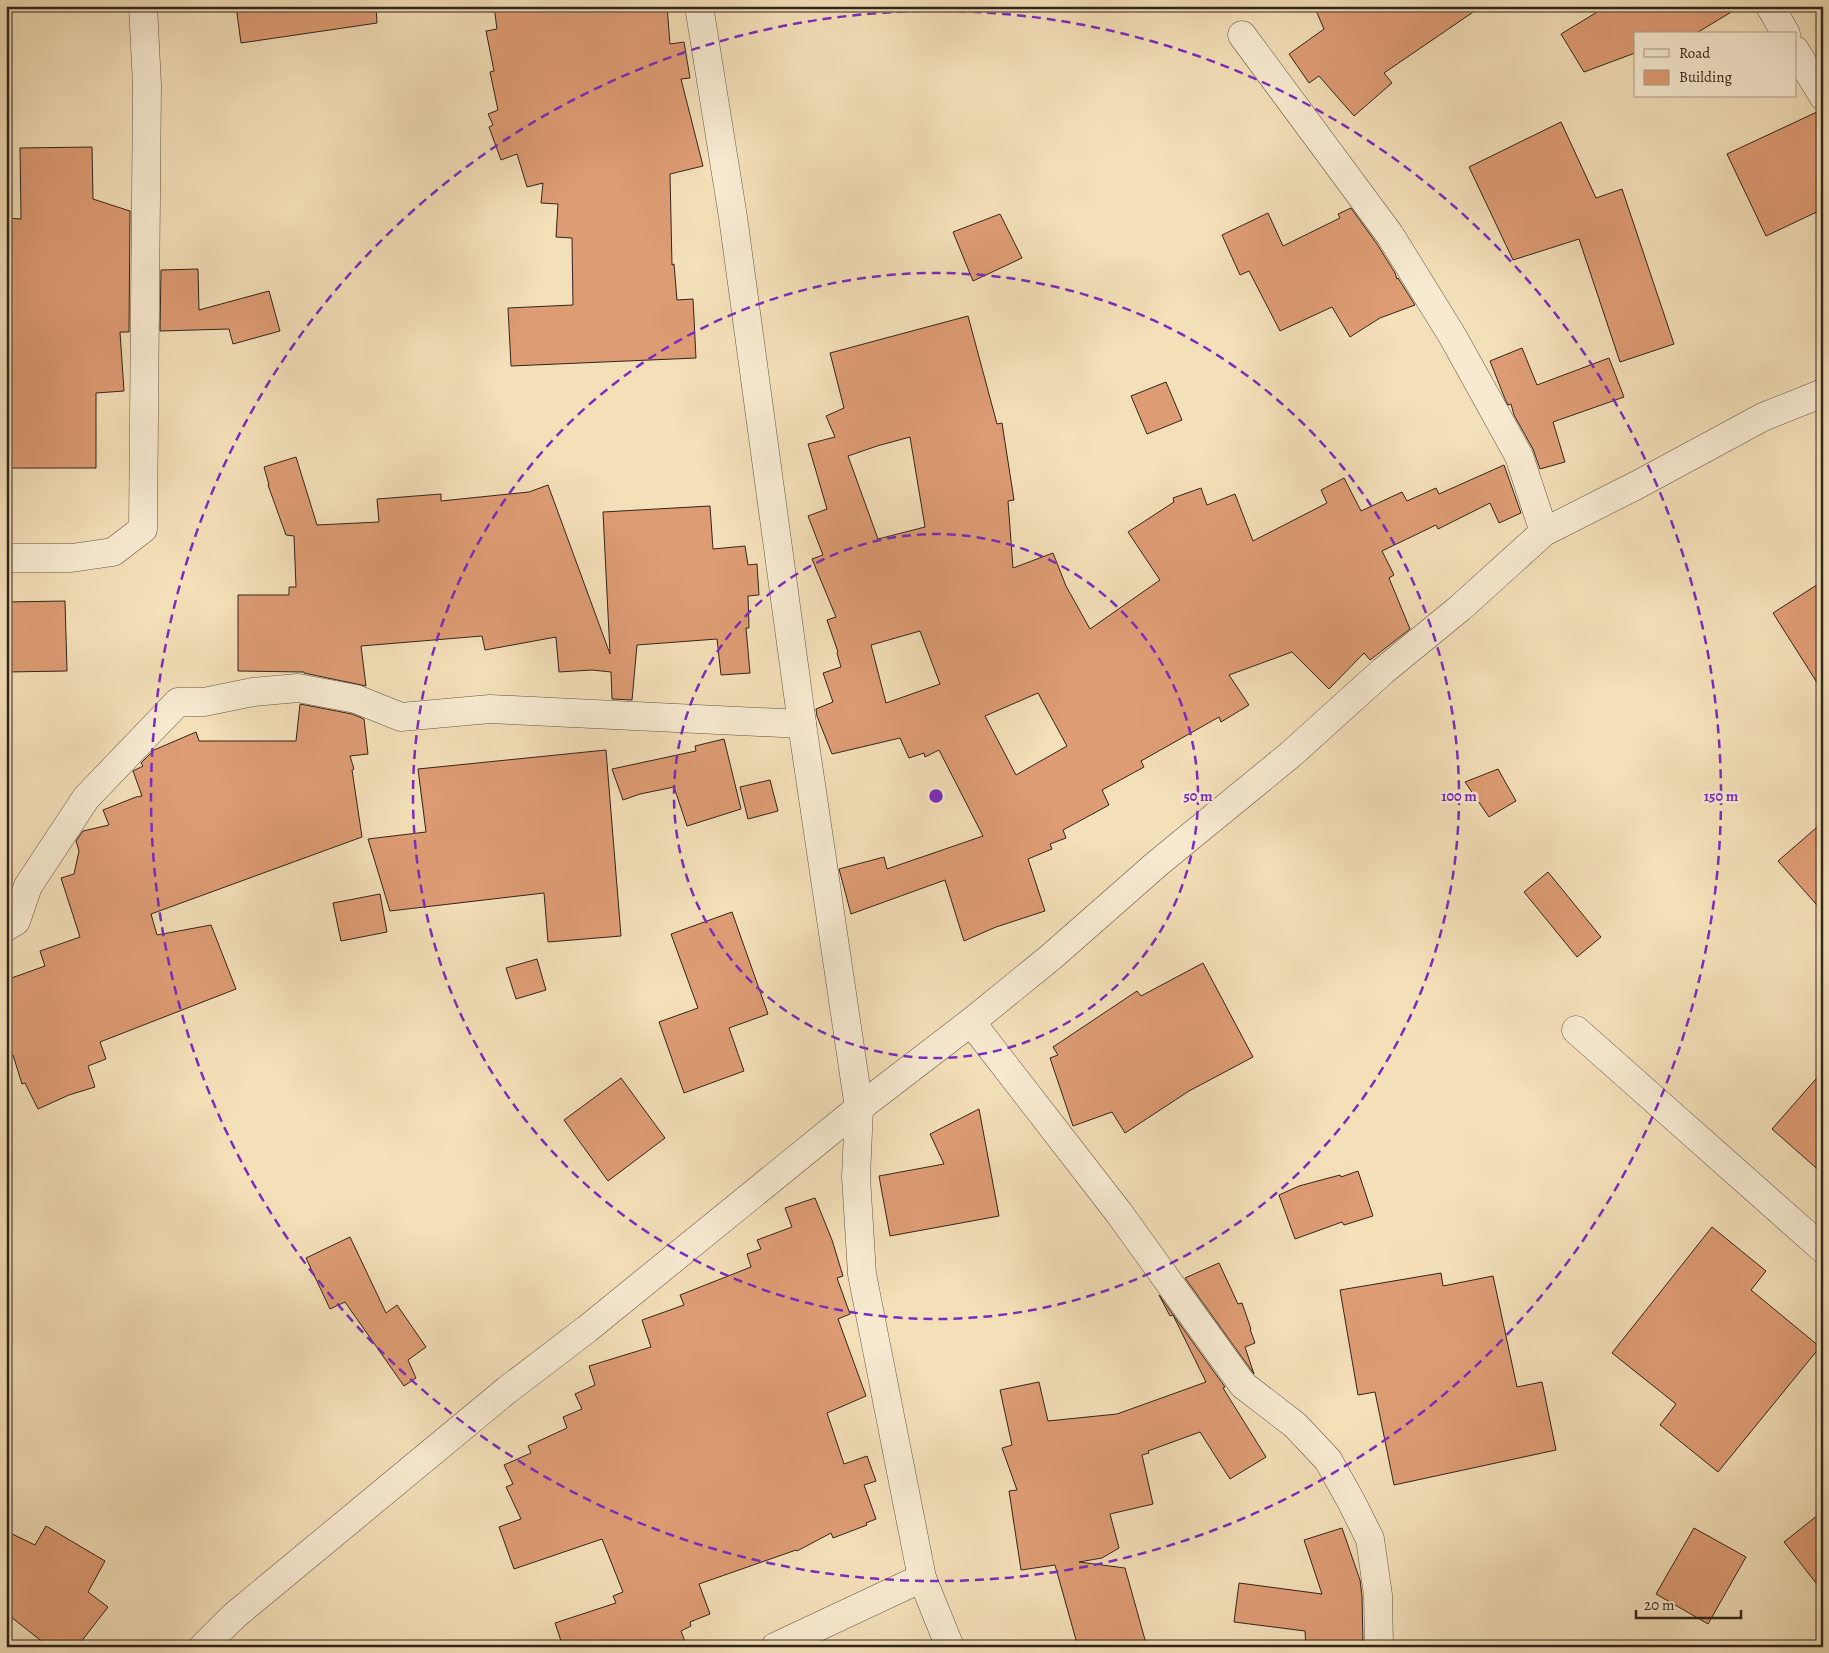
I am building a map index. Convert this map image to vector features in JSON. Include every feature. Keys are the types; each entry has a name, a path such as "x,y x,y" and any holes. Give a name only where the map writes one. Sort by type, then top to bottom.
{"street":[{"path":"6,558 71,558 113,552 143,529 147,85 143,6"},
{"path":"700,6 733,216 802,724 859,1108 856,1177 862,1274 922,1578 950,1647"},
{"path":"1770,6 1785,32"},
{"path":"1242,35 1390,235 1453,337 1519,456 1544,532"},
{"path":"1796,52 1823,96"},
{"path":"203,1647 242,1609 500,1396 594,1323 859,1108 971,1022 1051,957 1158,863 1290,755 1383,671 1460,608 1544,532 1637,486 1763,417 1823,393"},
{"path":"6,926 16,921 28,886 86,798 178,702 204,702 254,692 298,688 356,699 401,717 490,709 802,724"},
{"path":"971,1022 1119,1213 1244,1384 1294,1425 1328,1460 1370,1539 1378,1595 1379,1647"},
{"path":"1576,1030 1823,1249"},
{"path":"775,1647 922,1578"}],"building":[{"path":"236,6 376,6 377,23 241,43"},
{"path":"494,6 667,6 670,44 684,42 690,78 681,79 703,166 670,174 672,265 674,264 677,300 693,299 696,358 511,366 508,308 573,305 572,238 556,237 558,204 541,203 543,183 527,187 517,154 501,160 489,127 493,125 488,114 498,110 490,72 494,71 486,31 497,29"},
{"path":"1314,6 1482,6 1384,73 1392,83 1354,116 1319,76 1309,83 1289,54 1324,29"},
{"path":"1607,6 1741,6 1698,32 1634,32 1634,53 1584,72 1561,34"},
{"path":"1819,111 1823,112 1823,209 1766,236 1727,154"},
{"path":"1561,122 1596,198 1622,189 1674,344 1620,362 1579,239 1513,260 1469,167"},
{"path":"92,147 93,199 130,211 129,332 120,332 124,391 96,393 96,468 6,468 6,218 21,219 20,148"},
{"path":"1351,208 1377,244 1397,279 1415,305 1380,318 1350,337 1332,307 1280,331 1249,271 1240,275 1222,235 1268,213 1283,246 1340,218 1338,214"},
{"path":"1000,214 1022,258 973,281 953,232"},
{"path":"198,269 199,310 269,291 280,331 233,344 229,329 160,331 161,270"},
{"path":"968,316 997,424 1002,423 1014,500 1008,501 1013,568 1053,553 1066,586 1090,629 1160,580 1128,532 1174,502 1173,498 1201,488 1207,505 1235,494 1253,541 1327,503 1321,490 1344,478 1361,511 1402,492 1407,501 1436,488 1439,494 1504,465 1521,513 1499,523 1490,503 1438,529 1436,525 1382,551 1394,575 1389,578 1410,629 1370,660 1364,653 1329,689 1292,652 1229,675 1249,705 1221,722 1219,717 1141,761 1144,767 1102,790 1109,805 1063,830 1066,838 1050,844 1052,849 1028,859 1045,911 996,927 964,941 945,880 851,914 839,869 884,857 887,869 983,836 939,750 925,757 924,753 909,758 900,738 832,754 817,716 816,709 833,702 823,673 841,667 827,620 836,617 812,559 823,555 808,516 827,509 808,444 835,437 826,416 844,408 830,353","holes":["910,437 925,527 878,539 848,456","920,631 940,684 886,703 871,645","1038,693 1067,746 1016,775 985,716"]},
{"path":"1522,348 1537,385 1609,358 1624,397 1553,422 1565,462 1540,469 1533,449 1514,415 1511,404 1508,405 1505,399 1490,361"},
{"path":"1166,382 1182,420 1147,434 1131,396"},
{"path":"296,457 317,525 379,522 377,499 441,494 441,501 529,492 548,485 610,654 603,512 710,506 713,549 745,546 748,565 757,564 759,595 748,596 749,628 746,628 750,673 721,675 717,639 637,645 632,700 612,699 611,672 592,670 559,672 556,637 485,650 482,636 361,646 366,686 304,672 238,671 238,595 289,595 289,587 296,587 294,536 286,535 268,485 264,467"},
{"path":"1823,581 1823,692 1773,613"},
{"path":"65,601 67,671 6,672 6,602"},
{"path":"300,704 352,714 364,719 368,754 350,756 354,769 352,770 362,837 151,914 157,935 211,925 236,989 100,1042 106,1059 88,1066 95,1087 69,1095 38,1109 25,1083 22,1084 13,1055 6,1059 6,980 45,966 40,951 80,937 61,878 74,874 79,851 76,841 83,831 109,825 103,810 142,796 133,771 143,766 141,763 154,750 196,732 199,741 296,741"},
{"path":"724,739 741,809 687,826 674,787 640,794 623,800 612,769 696,751 695,746"},
{"path":"606,750 621,936 548,942 544,893 390,911 368,839 426,832 418,769"},
{"path":"1498,769 1516,801 1489,817 1465,782"},
{"path":"770,780 778,811 748,819 740,787"},
{"path":"1823,822 1823,912 1778,861"},
{"path":"1548,872 1601,937 1577,957 1524,892"},
{"path":"380,894 387,932 341,941 333,903"},
{"path":"732,912 768,1014 729,1028 744,1071 684,1093 659,1022 698,1008 671,934"},
{"path":"537,959 546,990 516,999 506,968"},
{"path":"1203,963 1253,1057 1189,1091 1125,1133 1112,1112 1073,1126 1050,1058 1058,1055 1053,1047 1137,991 1141,996"},
{"path":"1823,1071 1823,1174 1772,1129"},
{"path":"621,1078 665,1138 608,1181 564,1120"},
{"path":"979,1109 999,1216 890,1236 879,1176 944,1164 930,1134"},
{"path":"1358,1171 1373,1216 1344,1225 1342,1222 1295,1239 1279,1195 1299,1186 1340,1175 1341,1177"},
{"path":"815,1198 832,1240 843,1276 837,1278 850,1314 838,1319 866,1396 827,1413 844,1464 867,1456 876,1481 864,1485 876,1519 866,1523 867,1525 833,1538 831,1533 797,1551 699,1584 710,1614 690,1622 691,1626 681,1631 687,1647 563,1647 555,1623 616,1603 613,1596 623,1592 602,1539 514,1569 499,1527 521,1519 506,1487 513,1484 504,1465 531,1453 528,1446 567,1428 563,1417 582,1409 575,1394 595,1385 589,1366 651,1347 642,1320 684,1305 680,1295 751,1267 747,1254 761,1249 757,1240 792,1227 785,1208"},
{"path":"1712,1227 1766,1271 1751,1290 1820,1347 1718,1472 1660,1425 1676,1404 1612,1353"},
{"path":"350,1237 386,1313 397,1305 426,1347 408,1360 416,1378 404,1386 345,1302 330,1309 306,1258"},
{"path":"1219,1263 1238,1304 1242,1303 1251,1329 1255,1343 1245,1347 1254,1374 1185,1278"},
{"path":"1441,1273 1443,1286 1493,1276 1517,1387 1542,1382 1556,1450 1394,1485 1375,1392 1358,1395 1340,1290"},
{"path":"1159,1295 1225,1387 1223,1388 1266,1457 1230,1479 1200,1432 1148,1451 1149,1453 1142,1455 1153,1504 1110,1514 1119,1548 1102,1558 1079,1562 1125,1568 1147,1647 1078,1647 1055,1565 1021,1570 1009,1491 1017,1490 1002,1448 1012,1445 1000,1390 1039,1382 1048,1421 1117,1414 1206,1382 1173,1315 1170,1316"},
{"path":"1823,1511 1823,1592 1784,1542"},
{"path":"46,1526 105,1561 88,1592 108,1607 77,1647 49,1647 6,1613 6,1531 35,1545"},
{"path":"1342,1528 1360,1580 1363,1647 1306,1647 1305,1631 1234,1622 1239,1583 1322,1594 1304,1540"},
{"path":"1694,1528 1746,1557 1708,1624 1656,1594"}]}
